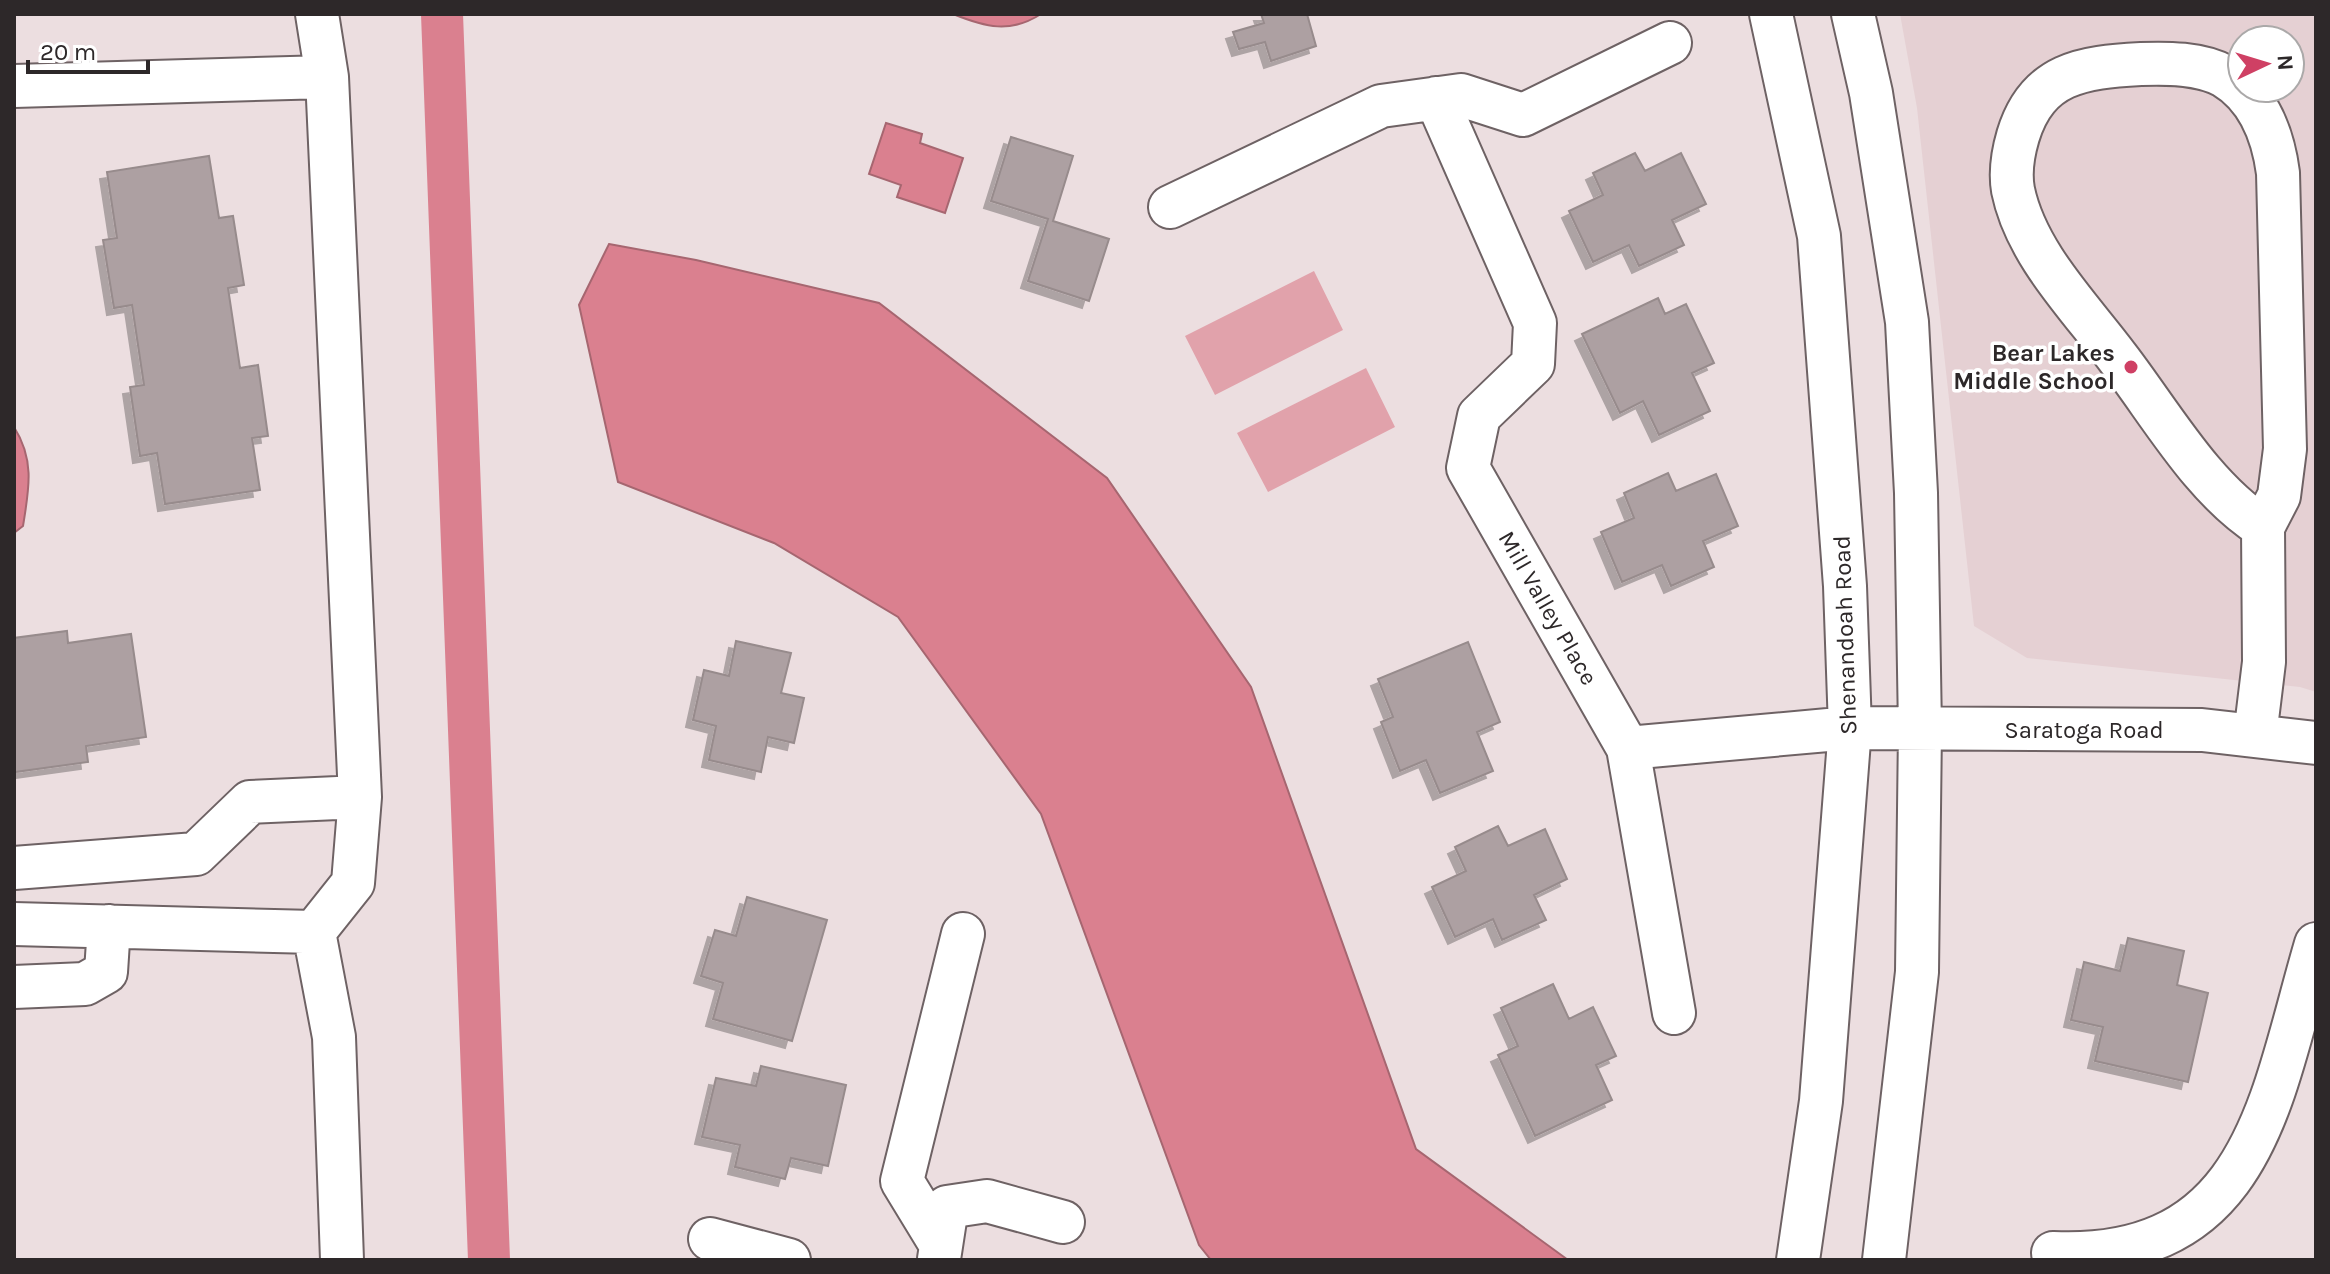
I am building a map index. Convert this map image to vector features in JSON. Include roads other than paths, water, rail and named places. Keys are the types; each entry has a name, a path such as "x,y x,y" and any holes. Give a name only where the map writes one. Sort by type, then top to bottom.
{"street":[{"path":"317,14 327,77 360,797 353,883 314,932 334,1037 342,1260"},
{"name":"Shenandoah Road","path":"1771,14 1819,236 1845,586 1850,728 1821,1101 1798,1260"},
{"path":"1853,14 1871,93 1907,322 1916,493 1920,729 1917,972 1884,1260"},
{"path":"1170,207 1381,106 1461,95 1523,115 1670,43"},
{"path":"2255,736 2264,652 2263,527 2279,496 2285,449 2278,173 2268,128 2240,88 2204,68 2159,63 2114,65 2071,74 2039,93 2030,105 2016,144 2013,187 2030,238 2216,485 2246,516 2263,527"},
{"path":"14,86 327,77"},
{"name":"Mill Valley Place","path":"1436,98 1535,323 1533,364 1479,416 1468,468 1628,748 1674,1013"},
{"path":"1628,748 1850,728"},
{"name":"Saratoga Road","path":"1850,728 2202,730 2316,743"},
{"path":"14,868 196,854 250,802 360,797"},
{"path":"14,924 314,932"},
{"path":"14,987 85,984 106,972 109,926"},
{"path":"963,934 902,1181 943,1237 987,1201 1063,1222"},
{"path":"2053,1253 2115,1250 2157,1236 2193,1216 2237,1174 2265,1119 2316,944"},
{"path":"710,1239 789,1260"}],"waterway":[{"path":"442,14 489,1260"}],"place":[{"name":"Bear Lakes Middle School","path":"2131,367"}]}
